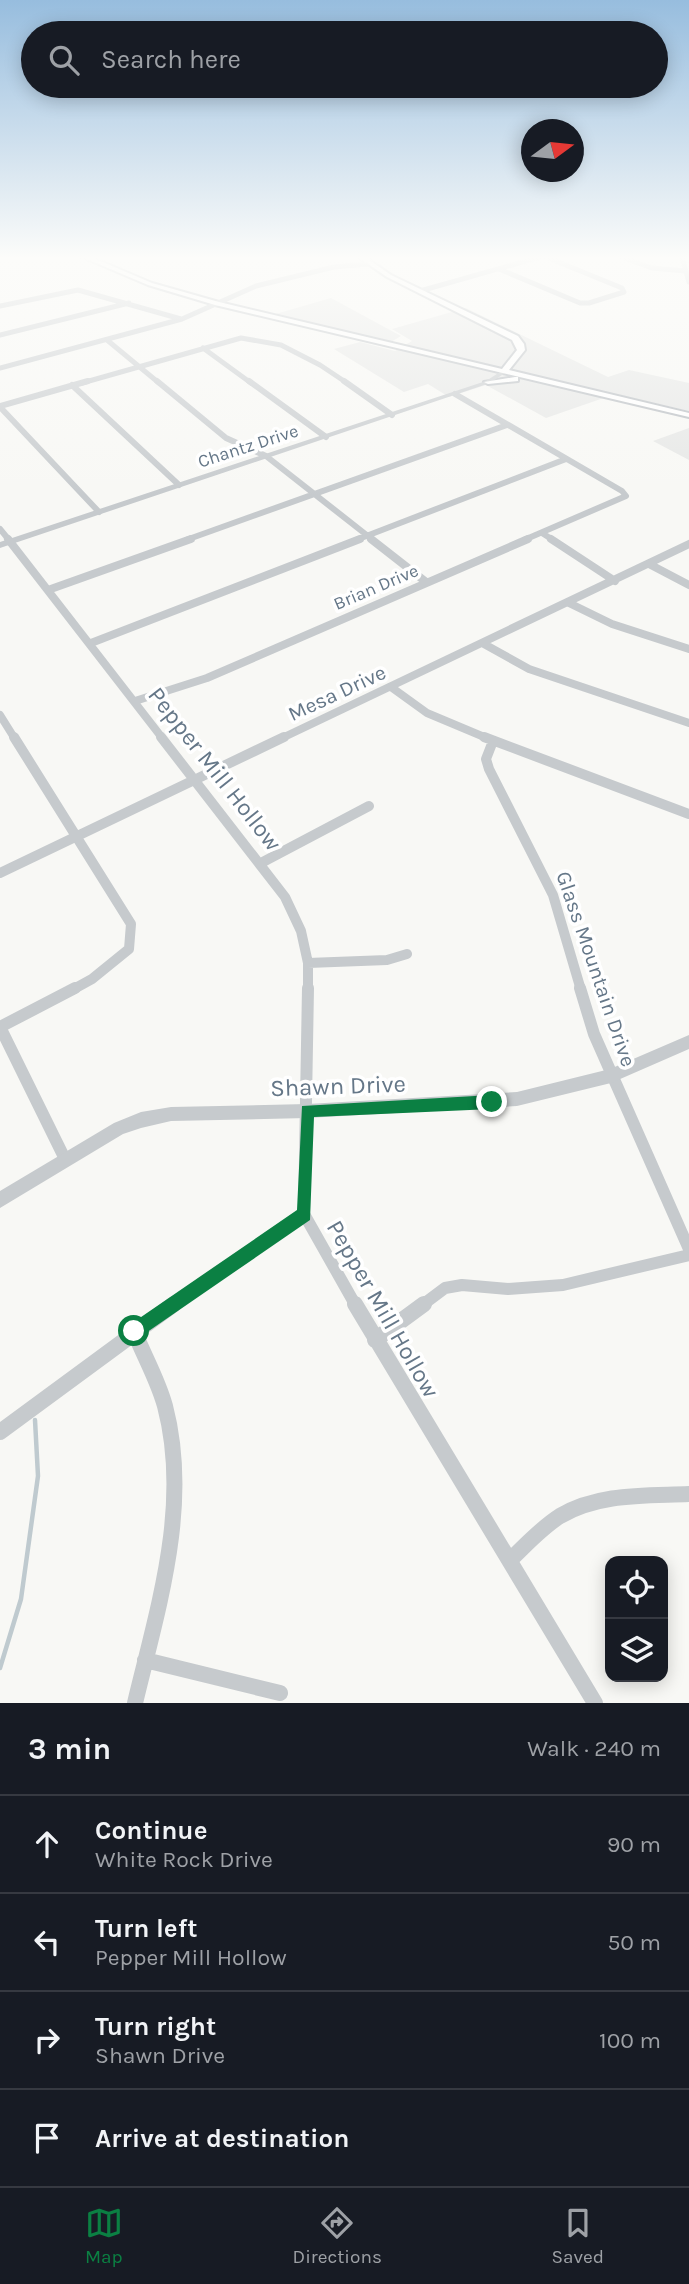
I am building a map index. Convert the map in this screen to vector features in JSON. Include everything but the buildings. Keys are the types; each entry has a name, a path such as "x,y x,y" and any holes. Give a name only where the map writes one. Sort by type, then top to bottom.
{"main road":[{"path":"354,336 689,415"},
{"path":"503,372 522,347 512,336"},
{"path":"471,364 499,362 518,355"},
{"path":"518,355 520,367 538,380"},
{"path":"471,364 486,374 488,382 538,380"}],"street":[{"path":"0,368 120,336"},
{"path":"99,512 0,406 204,348 251,338 285,345 392,415"},
{"path":"107,340 226,438 266,456 426,582"},
{"path":"204,348 326,437"},
{"name":"Chantz Drive","path":"5,543 455,394 488,382 503,372"},
{"path":"72,386 179,485"},
{"path":"455,394 566,459"},
{"path":"48,590 507,425"},
{"path":"91,643 566,459"},
{"name":"Brian Drive","path":"135,701 207,678 542,533 625,494 566,459"},
{"name":"Pepper Mill Hollow","path":"0,529 5,543 91,643 261,863 294,914 308,963 304,1214 375,1340 595,1703"},
{"path":"542,533 615,580"},
{"name":"Mesa Drive","path":"0,873 689,544"},
{"path":"649,564 689,584"},
{"path":"569,603 612,624 689,649"},
{"path":"484,644 529,669 689,723"},
{"path":"391,687 427,713 493,741 689,814"},
{"path":"0,715 131,924 129,949 92,979 0,1027 65,1159"},
{"name":"Glass Mountain Drive","path":"493,741 486,759 489,769 553,895 582,1000 611,1076 689,1249"},
{"path":"261,863 369,806"},
{"path":"308,963 387,960 407,954"},
{"name":"Shawn Drive","path":"0,1200 119,1128 171,1114 307,1111 517,1099 611,1076 689,1042"},
{"path":"0,1432 134,1331 304,1214"},
{"path":"375,1340 431,1296 446,1288 462,1285 508,1289 563,1285 689,1255"},
{"path":"134,1331 165,1405 177,1477 175,1516 135,1703"},
{"path":"510,1559 559,1516 578,1506 602,1499 689,1494"},
{"path":"145,1660 280,1693"}],"shaded area":[{"path":"367,336 400,336 391,342"},
{"path":"404,336 525,336 608,377 629,370 689,383 689,411 615,394 546,418 486,385 449,397 428,384 404,392 334,349 360,342 395,351 412,341"},
{"path":"689,428 689,460 653,441"}],"waterway":[{"path":"0,1668 21,1599 38,1476 35,1420"}],"route":[{"path":"134,1331 304,1214 307,1111 492,1102"}]}
